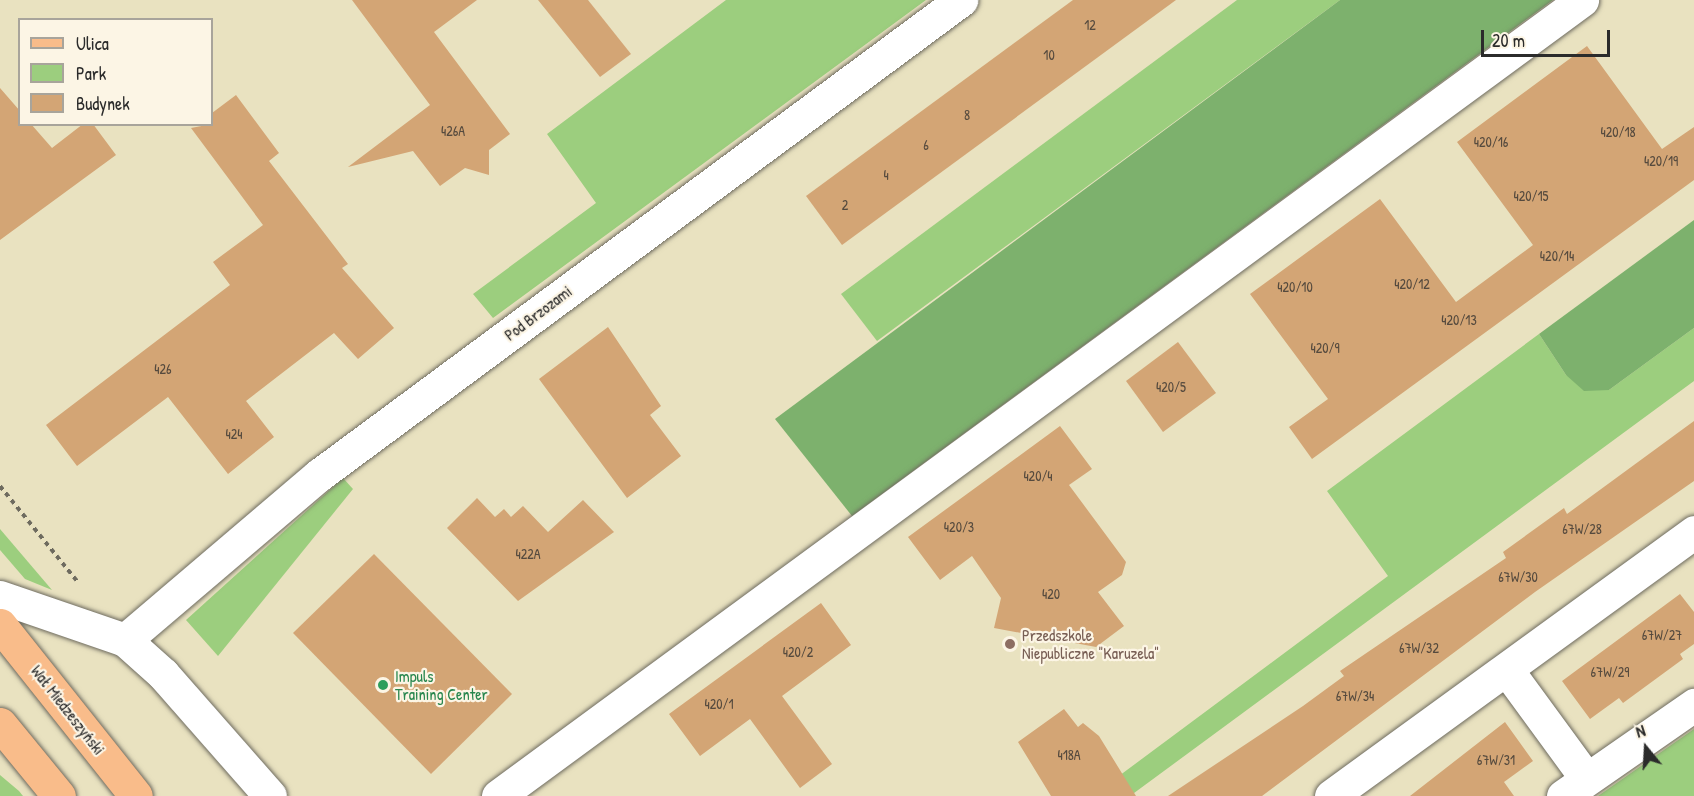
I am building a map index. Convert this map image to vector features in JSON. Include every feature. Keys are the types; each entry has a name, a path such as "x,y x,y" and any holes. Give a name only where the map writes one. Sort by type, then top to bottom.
{"main road":[{"name":"Wał Miedzeszyński","path":"0,625 136,796"},
{"path":"0,724 59,796"}],"street":[{"name":"Pod Brzozami","path":"125,640 319,475 962,0"},
{"path":"498,796 1582,0"},
{"path":"1331,796 1694,532"},
{"path":"0,597 125,640 163,674 270,796"},
{"path":"1507,670 1574,787 1694,705"}],"path":[{"path":"0,486 82,586"}],"green space":[{"path":"726,0 926,0 493,318 473,294 596,203 547,134"},
{"path":"1237,0 1340,0 877,341 841,294"},
{"path":"1340,0 1553,0 852,516 775,419"},
{"path":"1694,220 1694,328 1609,390 1584,391 1566,375 1539,334"},
{"path":"1694,328 1694,381 1130,796 1092,796 1388,576 1327,491 1539,334 1566,375 1609,390"},
{"path":"343,478 353,489 218,656 186,620"},
{"path":"0,529 52,590 25,579 0,550"},
{"path":"1694,729 1694,796 1598,796"},
{"path":"0,775 19,791 23,796 0,796"}],"building":[{"path":"352,0 477,0 434,32 510,134 489,150 489,175 465,168 440,186 413,151 348,167 430,105"},
{"path":"538,0 588,0 631,54 600,77"},
{"path":"1073,0 1176,0 842,245 806,196"},
{"path":"1587,46 1662,149 1694,127 1694,180 1312,459 1289,427 1328,399 1250,294 1380,199 1456,302 1533,245 1457,142"},
{"path":"0,88 18,109 18,126 33,126 52,148 80,126 94,126 116,155 0,240"},
{"path":"236,95 279,153 269,161 348,264 342,268 394,328 358,359 334,333 246,401 274,437 228,474 168,397 77,466 46,425 230,285 213,262 263,225 191,128 213,126 213,112"},
{"path":"608,327 661,406 650,415 681,456 627,498 539,379"},
{"path":"1178,342 1216,393 1163,432 1126,381"},
{"path":"1694,421 1694,481 1535,592 1262,796 1168,796 1303,706 1344,676 1340,671 1506,558 1503,552 1564,508 1567,514"},
{"path":"1060,426 1092,469 1069,485 1126,562 1122,575 1098,592 1124,626 1096,647 994,628 1001,598 972,556 940,580 908,537"},
{"path":"477,498 495,517 504,509 511,517 523,506 548,532 583,500 614,532 518,601 447,528"},
{"path":"374,554 512,694 431,774 293,633"},
{"path":"1680,594 1694,612 1694,644 1680,654 1683,659 1623,703 1619,698 1590,719 1562,681"},
{"path":"821,603 851,645 782,696 832,764 800,788 750,719 700,756 669,714"},
{"path":"1064,709 1078,727 1083,723 1099,736 1136,796 1051,796 1018,742"},
{"path":"1505,722 1533,761 1504,782 1514,796 1410,796"}],"place":[{"name":"Przedszkole Niepubliczne \"Karuzela\"","path":"1010,644"},
{"name":"Impuls Training Center","path":"383,685"}]}
